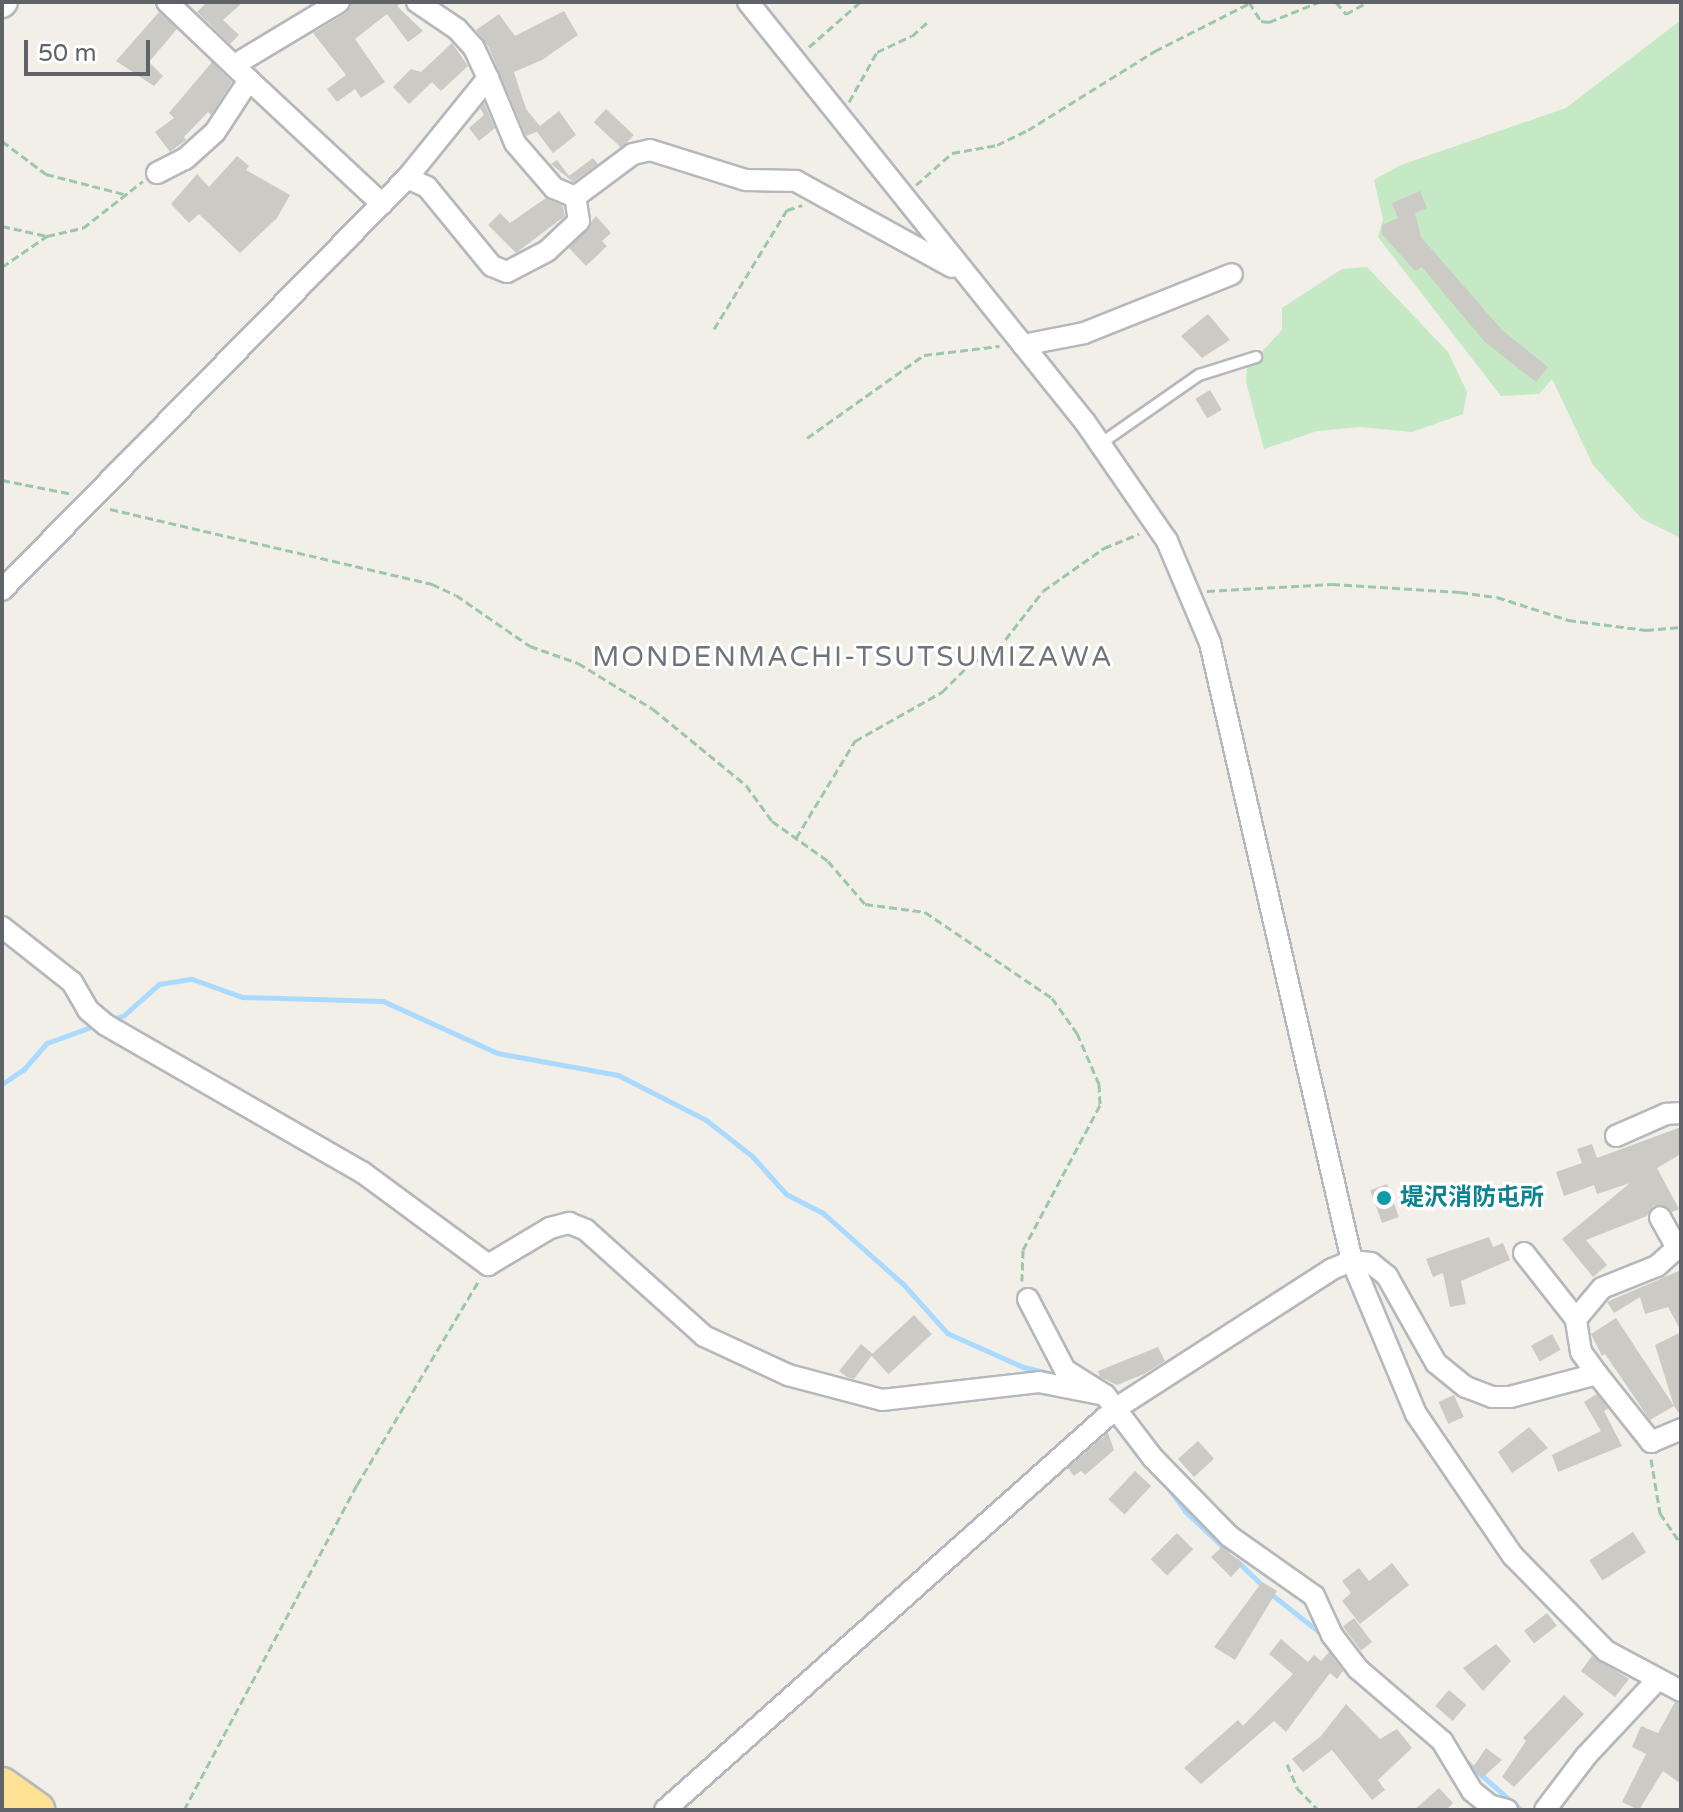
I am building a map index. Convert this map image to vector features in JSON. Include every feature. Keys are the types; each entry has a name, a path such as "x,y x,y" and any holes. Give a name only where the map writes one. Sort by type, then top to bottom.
{"highway":[{"path":"2,1786 36,1810"}],"street":[{"path":"167,2 382,204"},
{"path":"157,173 185,159 215,132 243,72 339,2"},
{"path":"417,2 457,29 474,48 515,143 554,188 575,197"},
{"path":"748,2 959,271 1023,345 1100,444 1157,527 1210,643 1352,1261 1416,1414 1459,1482 1513,1556 1606,1651 1681,1691"},
{"path":"2,590 407,178 488,78"},
{"path":"575,197 633,154 650,150 746,180 796,181 959,271"},
{"path":"407,178 427,187 492,266 507,272 547,251 579,221 575,197"},
{"path":"1023,345 1084,333 1232,274"},
{"path":"2,927 72,982 88,1010 106,1025 362,1172 488,1265 550,1228 569,1223 586,1230 704,1336 788,1375 882,1400 1039,1382 1110,1402"},
{"path":"1616,1136 1666,1114 1681,1113"},
{"path":"1576,1319 1602,1288 1657,1266 1677,1248 1660,1217"},
{"path":"1524,1253 1576,1319 1581,1352 1651,1442 1681,1429"},
{"path":"665,1810 1110,1402 1332,1269 1352,1261 1371,1263 1387,1276 1436,1363 1466,1387 1492,1397 1510,1397 1597,1374"},
{"path":"1028,1299 1065,1370 1110,1402 1153,1458 1229,1536 1314,1596 1332,1635 1358,1669 1442,1741 1472,1791 1489,1805 1507,1810"},
{"path":"1545,1810 1586,1756 1657,1680"}],"lane":[{"path":"1100,444 1199,375 1256,357"}],"path":[{"path":"793,59 860,2"},
{"path":"902,198 952,153 997,145 1028,130 1155,51 1249,3 1261,21 1269,22 1319,2"},
{"path":"1336,2 1346,14 1368,2"},
{"path":"840,119 877,52 912,36 930,20"},
{"path":"2,141 46,174 126,194"},
{"path":"2,267 47,236 83,228 157,173"},
{"path":"714,329 787,210 825,197"},
{"path":"2,226 47,236"},
{"path":"807,438 924,355 962,347 1023,345"},
{"path":"2,480 90,501 138,519 432,584 456,595 530,646 578,663 653,709 746,785 772,821 828,861 865,904 913,908 962,933 1052,998 1077,1033 1099,1084 1100,1105 1023,1250 1020,1267 1028,1299"},
{"path":"796,838 855,741 942,692 971,663 998,649 1043,591 1104,548 1157,527"},
{"path":"1190,595 1223,587 1381,587 1497,597 1568,620 1615,626 1681,627"},
{"path":"184,1810 357,1485 488,1265"},
{"path":"1651,1442 1651,1482 1660,1513 1681,1544"},
{"path":"1287,1764 1297,1788 1318,1810"}],"green space":[{"path":"1681,20 1681,538 1642,519 1593,465 1552,379 1539,394 1501,396 1378,237 1383,219 1374,180 1401,165 1566,108"},
{"path":"1367,267 1448,352 1467,392 1463,414 1412,432 1360,427 1317,431 1264,449 1246,382 1247,368 1282,330 1282,308 1342,269"}],"building":[{"path":"207,2 243,2 223,20 239,35 230,44 197,12"},
{"path":"352,2 402,2 397,6 423,31 408,42 387,14 355,39 385,82 361,98 355,89 337,102 327,89 346,75 313,33 346,13"},
{"path":"564,11 578,35 542,60 514,72 526,109 540,126 559,111 576,135 553,153 537,132 526,136 488,46 476,30 499,14 515,36"},
{"path":"159,12 177,29 149,62 163,76 154,86 116,61"},
{"path":"452,43 468,66 441,91 432,82 409,104 393,87 411,69 421,72"},
{"path":"212,62 232,82 211,115 208,112 184,137 186,140 170,152 155,132 174,118 169,113"},
{"path":"484,103 495,128 479,141 469,128 484,115 480,108"},
{"path":"606,109 634,135 622,148 594,122"},
{"path":"237,156 249,166 246,170 290,195 277,218 240,253 199,214 189,223 171,204 197,174 209,187"},
{"path":"593,158 598,164 573,182 551,164 557,160 569,176"},
{"path":"1420,191 1427,208 1415,213 1421,237 1502,330 1548,367 1536,382 1485,342 1422,267 1415,271 1382,234 1382,225 1398,218 1392,203"},
{"path":"546,198 563,206 565,216 516,253 488,225 500,213 510,223"},
{"path":"596,216 611,233 602,241 607,246 586,266 569,248"},
{"path":"1208,314 1230,340 1202,358 1181,336"},
{"path":"1210,390 1222,410 1207,418 1195,399"},
{"path":"1681,1127 1681,1154 1657,1168 1679,1209 1672,1212 1654,1205 1647,1216 1586,1240 1607,1265 1593,1277 1562,1239 1630,1183 1597,1194 1594,1185 1564,1196 1556,1172 1582,1163 1577,1149 1592,1144 1597,1158"},
{"name":"堤沢消防屯所","path":"1387,1184 1399,1217 1382,1223 1370,1190"},
{"path":"1489,1237 1493,1247 1503,1243 1510,1260 1461,1281 1466,1304 1450,1307 1443,1273 1433,1277 1426,1259"},
{"path":"1681,1270 1681,1331 1668,1307 1645,1314 1640,1297 1614,1313 1607,1302"},
{"path":"914,1315 932,1334 889,1374 871,1355"},
{"path":"1616,1318 1674,1406 1650,1420 1605,1354 1602,1356 1591,1334"},
{"path":"1681,1332 1681,1416 1674,1406 1655,1345"},
{"path":"1552,1334 1561,1350 1540,1361 1531,1346"},
{"path":"861,1344 873,1354 854,1379 847,1377 839,1371"},
{"path":"1158,1347 1165,1361 1144,1374 1117,1385 1100,1377 1098,1371"},
{"path":"1597,1394 1608,1409 1604,1411 1622,1446 1558,1472 1552,1455 1601,1431 1584,1402"},
{"path":"1454,1395 1464,1417 1448,1424 1438,1402"},
{"path":"1529,1427 1548,1448 1512,1473 1498,1452"},
{"path":"1108,1433 1114,1450 1085,1475 1081,1471 1074,1476 1068,1468"},
{"path":"1198,1441 1214,1459 1194,1477 1178,1459"},
{"path":"1135,1471 1151,1486 1124,1515 1108,1500"},
{"path":"1633,1532 1646,1552 1602,1580 1589,1560"},
{"path":"1177,1533 1193,1549 1167,1575 1151,1559"},
{"path":"1222,1547 1243,1564 1231,1577 1211,1557"},
{"path":"1392,1563 1409,1585 1360,1624 1342,1601 1351,1593 1342,1581 1359,1568 1369,1581"},
{"path":"1262,1582 1277,1591 1235,1660 1214,1647"},
{"path":"1547,1613 1557,1626 1534,1643 1524,1631"},
{"path":"1354,1618 1372,1642 1361,1650 1343,1626"},
{"path":"1281,1639 1308,1662 1314,1655 1321,1661 1329,1652 1343,1671 1337,1679 1330,1673 1286,1732 1274,1721 1201,1784 1184,1768 1238,1720 1243,1726 1293,1674 1269,1654"},
{"path":"1496,1644 1511,1661 1483,1691 1463,1668"},
{"path":"1592,1656 1629,1679 1615,1697 1581,1671"},
{"path":"1449,1690 1466,1705 1453,1721 1435,1706"},
{"path":"1564,1695 1584,1714 1514,1787 1502,1777 1526,1741 1523,1738"},
{"path":"1675,1702 1681,1704 1681,1784 1663,1771 1639,1810 1622,1802 1646,1754 1632,1747 1641,1726 1658,1733"},
{"path":"1346,1704 1380,1739 1397,1729 1412,1748 1378,1780 1385,1790 1372,1800 1332,1750 1303,1772 1292,1759 1321,1736"},
{"path":"1486,1748 1502,1760 1482,1778 1473,1767"},
{"path":"1439,1788 1453,1803 1446,1810 1414,1810"}],"waterway":[{"path":"109,1020 124,1015 159,984 192,979 242,997 383,1001 497,1053 618,1075 706,1120 752,1156 786,1194 823,1213 904,1285 947,1333 1023,1367 1062,1376"},
{"path":"2,1084 24,1069 47,1043 96,1025"},
{"path":"1164,1482 1185,1511 1227,1551"},
{"path":"1237,1561 1264,1587"},
{"path":"1271,1594 1323,1635"},
{"path":"1462,1758 1521,1810"}],"place":[{"name":"堤沢消防屯所","path":"1384,1198"}],"district":[{"name":"MONDENMACHI-TSUTSUMIZAWA","path":"853,657"}]}
